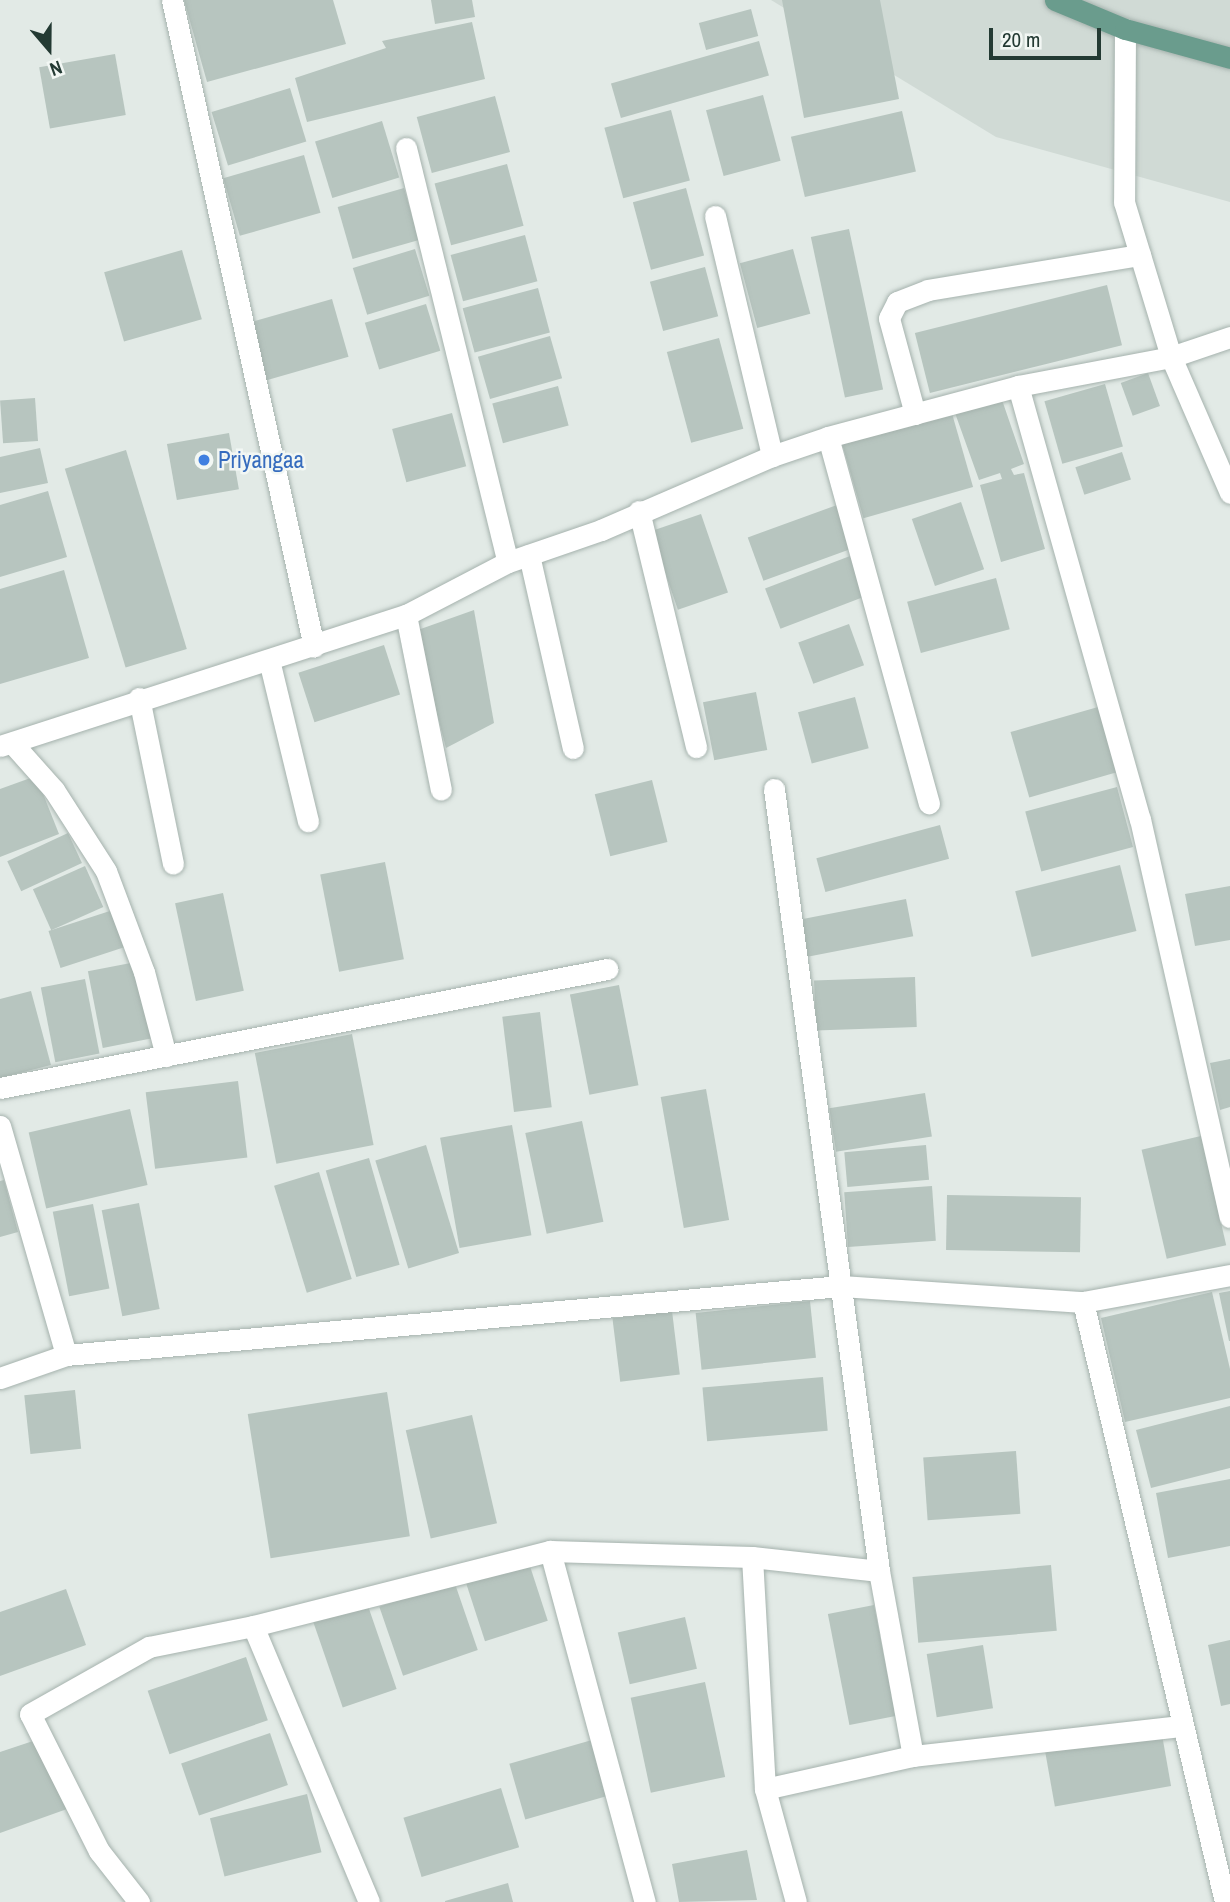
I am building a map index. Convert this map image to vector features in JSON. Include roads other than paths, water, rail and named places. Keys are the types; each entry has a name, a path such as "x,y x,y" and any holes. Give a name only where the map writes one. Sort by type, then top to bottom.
{"main road":[{"path":"1055,0 1125,29 1230,58"}],"street":[{"path":"172,0 314,646"},
{"path":"1125,29 1124,202 1171,357 1230,493"},
{"path":"406,148 508,562"},
{"path":"715,216 772,456"},
{"path":"915,414 889,318 897,302 928,290 1140,255"},
{"path":"166,1056 144,972 106,871 54,790 6,745 139,698 269,660 406,615 508,562 601,530 639,511 772,456 828,437 1018,386 1171,357 1230,337"},
{"path":"1018,386 1140,819 1230,1217"},
{"path":"828,437 929,803"},
{"path":"639,511 696,747"},
{"path":"529,555 573,748"},
{"path":"406,615 441,790"},
{"path":"269,660 308,821"},
{"path":"139,698 173,864"},
{"path":"774,789 879,1571 913,1756"},
{"path":"0,1088 607,969"},
{"path":"0,1126 66,1355"},
{"path":"0,1378 66,1355 841,1286 1083,1302 1230,1275"},
{"path":"1083,1302 1181,1726 1225,1902"},
{"path":"139,1902 99,1851 30,1714 149,1647 253,1626 550,1551 752,1557 879,1571"},
{"path":"550,1551 645,1902"},
{"path":"752,1557 765,1789 796,1902"},
{"path":"253,1626 369,1902"},
{"path":"765,1789 913,1756 1181,1726"}],"place":[{"name":"Priyangaa","path":"204,460"}]}
